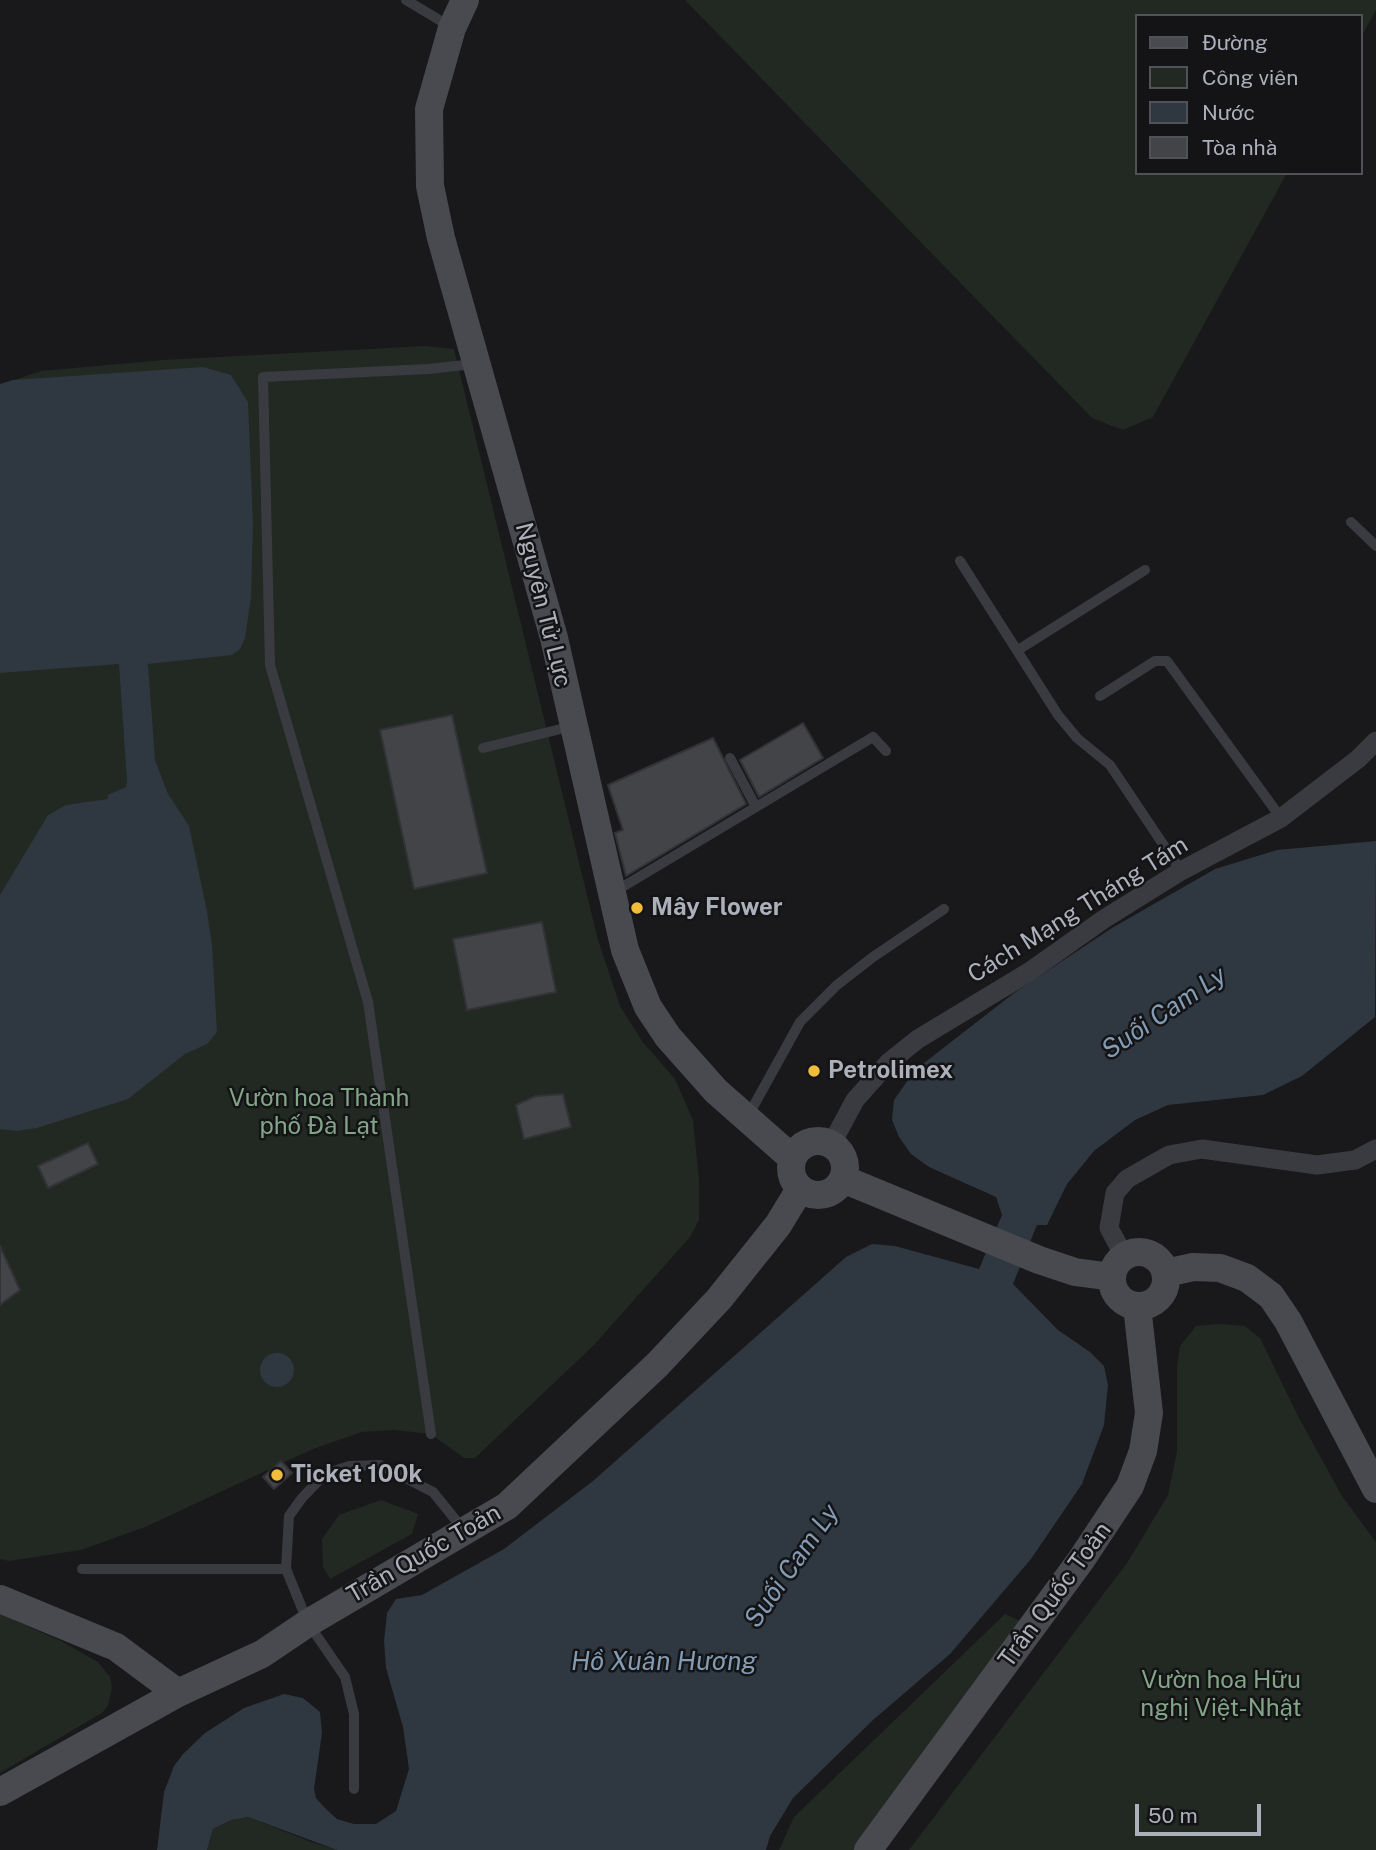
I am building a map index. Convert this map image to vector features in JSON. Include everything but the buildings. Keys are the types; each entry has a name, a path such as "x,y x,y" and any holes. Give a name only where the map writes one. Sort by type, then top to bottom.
{"main road":[{"name":"Nguyên Tử Lực","path":"465,0 452,28 429,109 430,186 477,364 536,567 611,894 634,977 648,1007 668,1037 746,1120 792,1158"},
{"path":"810,1142 831,1145 845,1162 843,1179 839,1186 824,1195 800,1189 791,1175 792,1158 796,1151 810,1142"},
{"path":"843,1179 1039,1260 1075,1272 1118,1267 1146,1252 1159,1260 1166,1273 1160,1297 1146,1305 1137,1306 1121,1300 1116,1293 1118,1267"},
{"name":"Trần Quốc Toản","path":"0,1792 178,1693 262,1654 307,1623 507,1506 544,1475 719,1300 773,1231 800,1189"},
{"path":"1166,1273 1193,1267 1220,1268 1247,1278 1271,1296 1288,1321 1376,1489"},
{"name":"Trần Quốc Toản","path":"868,1850 1082,1560 1130,1486 1143,1451 1149,1413 1137,1306"},
{"path":"0,1599 116,1647 178,1693"}],"street":[{"name":"Cách Mạng Tháng Tám","path":"831,1145 855,1100 888,1063 918,1039 1029,972 1104,919 1181,871 1281,818 1358,759 1376,741"},
{"path":"1118,1267 1109,1228 1115,1193 1127,1180 1169,1154 1202,1149 1317,1166 1355,1160 1376,1149"}],"lane":[{"path":"407,0 452,28"},
{"path":"431,1434 368,1002 270,665 263,377 477,364"},
{"path":"1351,522 1376,545"},
{"path":"960,561 1058,715 1077,738 1110,765 1181,871"},
{"path":"1018,650 1145,570"},
{"path":"1100,696 1155,662 1167,662 1281,818"},
{"path":"483,748 573,726"},
{"path":"611,894 873,737 886,751"},
{"path":"730,758 756,807"},
{"path":"746,1120 800,1022 837,985 944,909"},
{"path":"354,1789 354,1714 345,1677 307,1623 286,1569 289,1516 302,1498 326,1474 349,1466 380,1465 411,1478 433,1492 465,1532"},
{"path":"82,1569 286,1569"}],"green space":[{"path":"685,0 1376,0 1376,10 1362,35 1362,14 1134,14 1134,175 1286,175 1153,417 1123,430 1092,418"},
{"name":"Vườn hoa Thành phố Đà Lạt","path":"425,346 454,349 598,940 620,1006 642,1041 675,1079 693,1120 699,1180 699,1220 690,1237 594,1345 475,1458 464,1458 431,1434 394,1430 362,1432 313,1449 145,1527 81,1550 9,1561 0,1559 0,385 41,371 163,360"},
{"name":"Vườn hoa Hữu nghị Việt-Nhật","path":"1196,1326 1245,1326 1260,1338 1298,1416 1342,1496 1376,1542 1376,1850 909,1850 1127,1563 1168,1495 1177,1452 1177,1367 1180,1346"},
{"path":"381,1500 418,1514 412,1534 330,1579 323,1567 322,1539 339,1515"},
{"path":"0,1614 61,1641 98,1662 110,1677 112,1687 108,1706 102,1713 0,1773"},
{"path":"1005,1614 1025,1623 865,1850 779,1850 794,1817"},
{"path":"248,1817 337,1850 207,1850 213,1829 231,1820"}],"water":[{"path":"203,367 231,375 248,402 253,524 251,597 245,638 240,649 232,655 148,664 155,760 168,794 189,826 207,911 212,945 217,1032 207,1044 185,1054 128,1099 37,1128 17,1131 0,1129 0,895 48,815 66,805 108,799 108,795 126,787 127,781 119,664 0,673 0,384 13,380"},
{"name":"Hồ Xuân Hương","path":"1376,841 1375,1017 1302,1076 1263,1095 1168,1105 1135,1120 1094,1151 1067,1184 1047,1225 1037,1225 1013,1284 1058,1330 1090,1352 1104,1366 1108,1385 1104,1425 1082,1484 1031,1559 950,1654 873,1720 793,1798 770,1836 766,1850 337,1850 248,1817 231,1820 213,1829 207,1850 157,1850 164,1792 174,1766 183,1754 205,1733 244,1708 284,1694 303,1698 320,1712 322,1733 314,1789 316,1798 324,1807 337,1819 354,1824 376,1824 396,1811 409,1769 403,1727 386,1668 384,1641 387,1613 396,1599 422,1595 504,1549 593,1481 846,1257 872,1244 895,1246 979,1269 1002,1215 996,1197 929,1167 911,1154 899,1137 892,1120 894,1100 915,1070 1014,993 1112,928 1215,869 1277,850"},
{"path":"277,1353 289,1358 294,1370 289,1382 277,1387 265,1382 260,1370 265,1358"}],"place":[{"name":"Mây Flower","path":"637,908"},
{"name":"Petrolimex","path":"814,1071"},
{"name":"Ticket 100k","path":"277,1475"}],"water label":[{"name":"Suối Cam Ly","path":"1164,1013"},
{"name":"Suối Cam Ly","path":"792,1566"}]}
